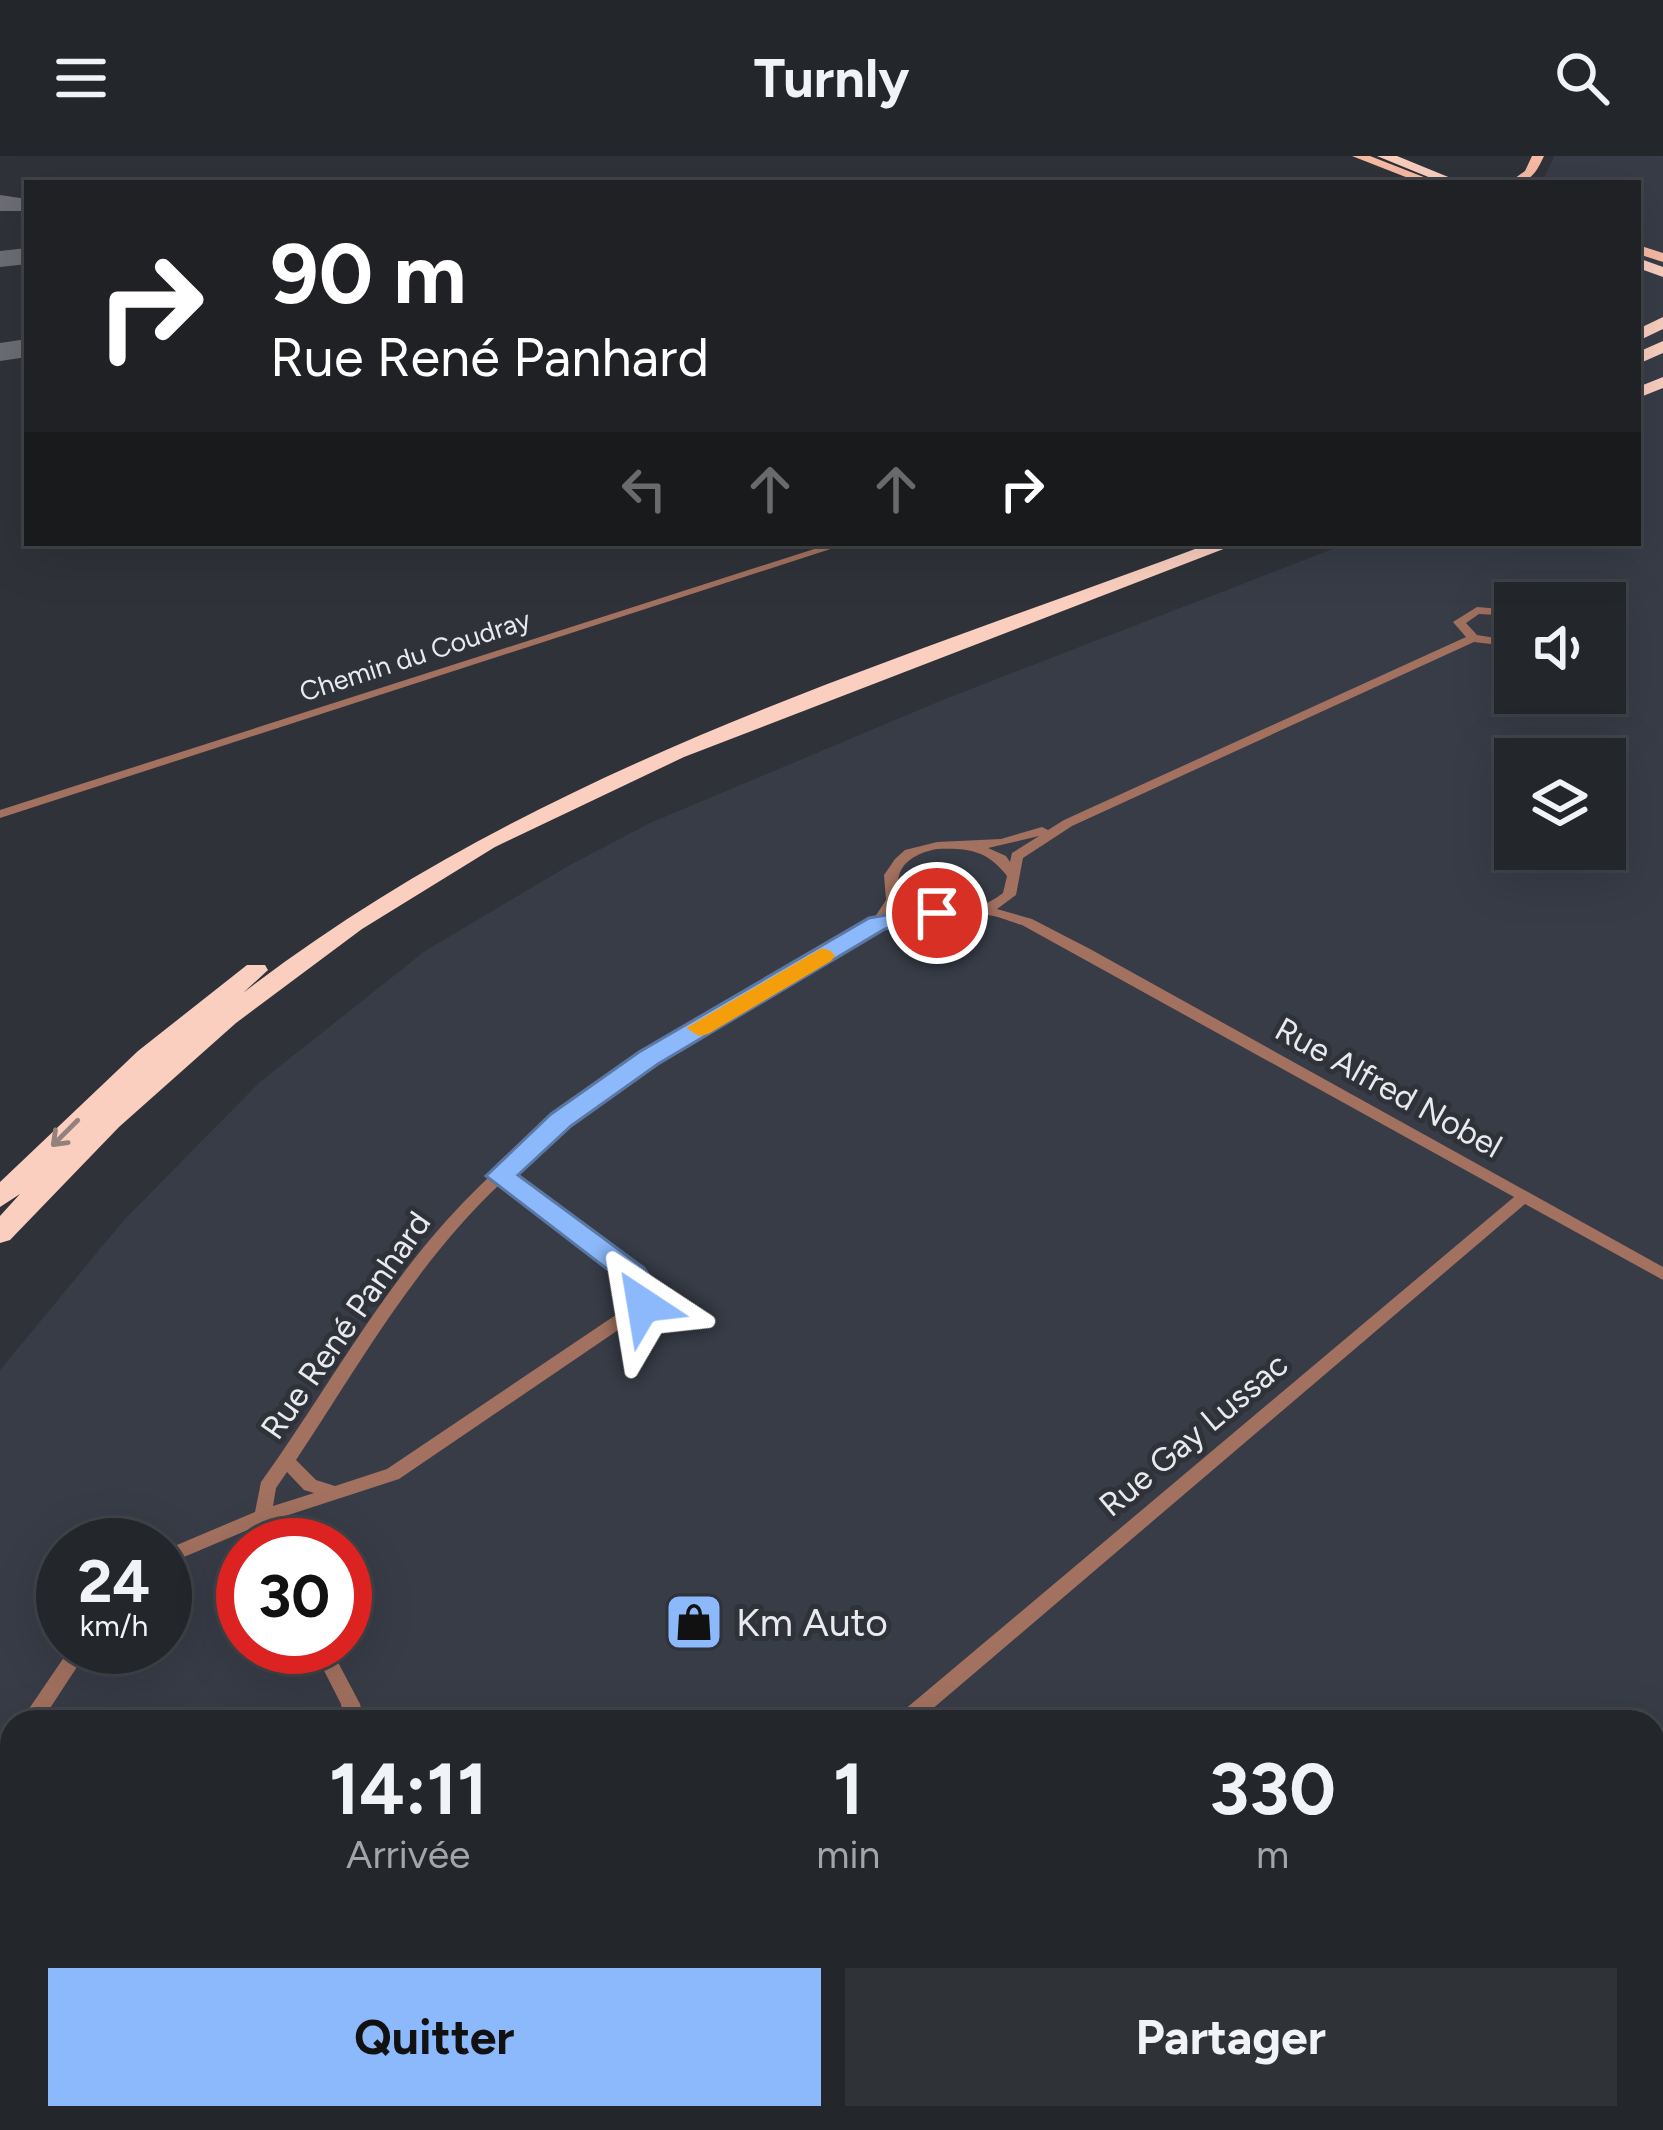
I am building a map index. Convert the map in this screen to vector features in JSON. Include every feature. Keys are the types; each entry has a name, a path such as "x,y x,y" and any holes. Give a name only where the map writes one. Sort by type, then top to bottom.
{"highway":[{"path":"1384,156 1448,180"},
{"path":"0,1198 76,1121 196,1017 331,917 463,835 666,740 1188,546"},
{"path":"0,1233 108,1120 220,1022 345,930 487,842 708,739 1221,546"}],"main road":[{"path":"1358,156 1425,180"},
{"path":"1519,180 1530,173 1538,156"}],"street":[{"name":"Chemin du Coudray","path":"0,814 835,546"},
{"path":"1473,638 1459,622 1468,612 1494,610"},
{"path":"892,887 906,902 937,913 985,910 1001,902 1014,880 1017,856 1068,823 1473,638 1494,641"},
{"path":"878,923 893,900 891,875 907,854 939,844 995,844 1068,823"},
{"path":"968,846 1001,859 1014,880"},
{"name":"Rue Alfred Nobel","path":"1014,880 1024,911 1085,952"},
{"name":"Rue Alfred Nobel","path":"985,910 1027,922 1085,952 1663,1274"},
{"name":"Rue René Panhard","path":"263,1516 267,1487 420,1264 500,1176 561,1120 648,1058 878,923 937,913"},
{"path":"192,1546 263,1516 393,1474 643,1305 644,1289 634,1275 500,1176"},
{"name":"Rue Gay Lussac","path":"918,1710 1524,1197"},
{"path":"286,1460 310,1485 342,1492"},
{"path":"38,1710 62,1674"},
{"path":"335,1674 351,1710"}],"shaded area":[{"path":"1554,156 1663,156 1663,1710 0,1710 0,1370 124,1220 260,1082 425,951 650,823 945,699 1340,546 1641,546 1641,180 1543,180"}],"taxiway":[{"path":"0,203 19,205"},
{"path":"0,259 24,256"},
{"path":"0,352 24,348"}],"slow traffic":[{"path":"699,1028 822,956"}],"place":[{"name":"Km Auto","path":"694,1622"}],"route":[{"path":"643,1305 644,1289 634,1275 500,1176 561,1120 648,1058 878,923 937,913"}]}
